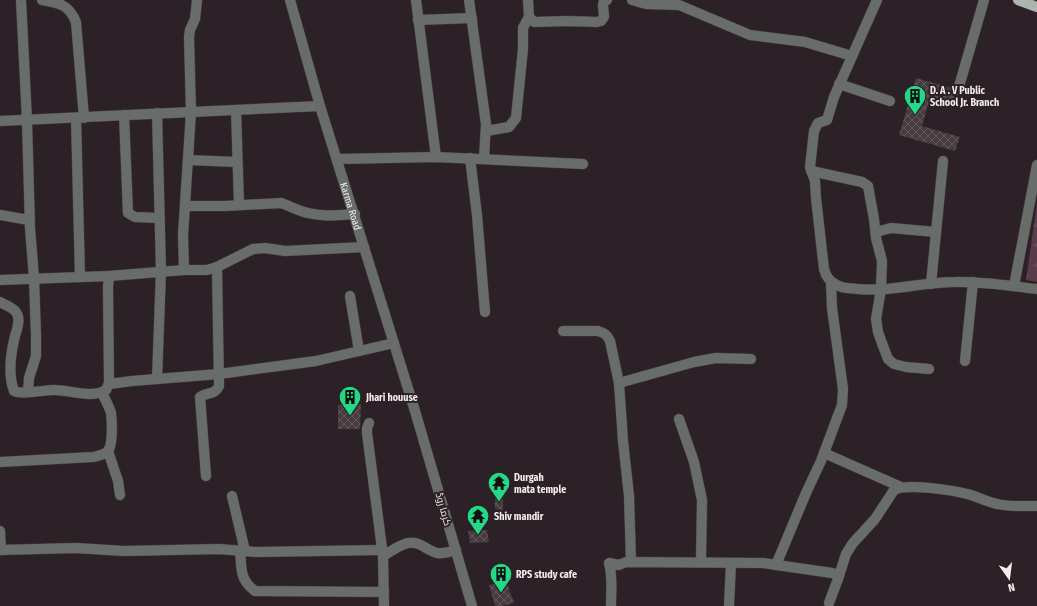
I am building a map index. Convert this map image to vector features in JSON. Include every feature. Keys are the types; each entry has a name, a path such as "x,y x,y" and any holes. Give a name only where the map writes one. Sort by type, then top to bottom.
{"main road":[{"path":"1018,0 1037,7"}],"street":[{"path":"21,0 27,121 29,220 34,278 36,356 29,378 28,392"},
{"path":"42,0 67,7 72,12 76,22 80,118 80,277"},
{"path":"184,270 183,235 191,112 189,37 190,30 195,19 197,0"},
{"name":"Karma Road","path":"290,0 320,106 415,411"},
{"path":"416,0 436,157"},
{"path":"469,0 486,131 484,159"},
{"path":"486,131 509,127 516,118 523,49 523,28 529,17 528,0"},
{"path":"529,17 534,22 597,22 601,21 604,17 602,5 604,1 607,0"},
{"path":"632,0 646,4 679,5 750,35 805,42 852,56"},
{"path":"877,0 839,84 827,120 818,123 814,131 810,166 815,181 826,276 831,282 844,288 870,290 954,282 973,282 1037,289"},
{"path":"958,90 984,0"},
{"path":"418,20 472,18"},
{"path":"839,84 890,101"},
{"path":"0,121 27,121 157,113 320,106"},
{"path":"236,110 238,205"},
{"path":"157,113 160,271 157,379"},
{"path":"124,115 128,213 135,217 159,218"},
{"path":"338,160 436,157 583,164"},
{"path":"470,158 477,215 485,312"},
{"path":"188,160 237,162"},
{"path":"931,284 943,161"},
{"path":"1014,286 1037,165"},
{"path":"811,171 865,183 870,192 882,262 881,289 876,319 878,332 885,353 888,359 894,364 906,367 930,369"},
{"path":"186,206 281,204 289,205 307,213 316,215 354,214"},
{"path":"0,215 29,220"},
{"path":"876,232 892,228 936,232"},
{"path":"0,280 109,276 160,271 207,270 253,249 265,248 285,251 364,247"},
{"path":"206,476 200,396 213,393 218,388 219,374 216,267"},
{"path":"0,302 13,309 17,313 18,317 11,365 12,386 14,391 17,393 60,390 90,394 102,393 106,390 109,384 109,276"},
{"path":"776,565 824,453 842,405 843,389 832,308 831,282"},
{"path":"965,361 973,282"},
{"path":"350,296 359,351"},
{"path":"563,331 603,332 607,335 610,341 619,382 629,496 631,562"},
{"path":"109,384 219,374 316,361 394,343"},
{"path":"619,382 694,362 716,358 751,359"},
{"path":"0,462 93,457 102,455 108,451 111,445 111,413 102,393"},
{"name":"کرما روڈ","path":"415,411 472,606"},
{"path":"679,419 700,484 702,500 701,562"},
{"path":"369,423 367,433 382,553 384,606"},
{"path":"108,451 118,481 120,495"},
{"path":"824,453 901,487"},
{"path":"829,604 846,554 853,543 875,519 894,490 901,487 910,487 959,492 996,504 1011,506 1037,506"},
{"path":"232,496 243,551 242,577 247,585 255,590 384,592"},
{"path":"0,531 0,550 76,548 124,551 219,549 243,551 382,553 403,544 410,543 423,545 437,552 444,553 456,550"},
{"path":"729,606 731,562"},
{"path":"611,606 612,574 609,563 763,563 832,573 836,574 838,579"}],"green space":[{"path":"1037,203 1037,282 1026,280"}],"building":[{"name":"D. A . V Public School Jr. Branch","path":"916,78 952,88 952,92 956,96 954,105 930,98 922,126 960,137 955,151 899,135"},
{"name":"Jhari houuse","path":"361,404 360,429 338,429 338,405"},
{"name":"Durgah mata temple","path":"495,497 503,497 503,510 495,509"},
{"name":"Shiv mandir","path":"487,530 489,542 470,543 468,531"},
{"name":"RPS study cafe","path":"506,581 514,603 495,606 489,585"}],"place":[{"name":"D. A . V Public School Jr. Branch","path":"915,116"},
{"name":"Jhari houuse","path":"350,416"},
{"name":"Durgah mata temple","path":"499,502"},
{"name":"Shiv mandir","path":"478,536"},
{"name":"RPS study cafe","path":"501,594"}]}
